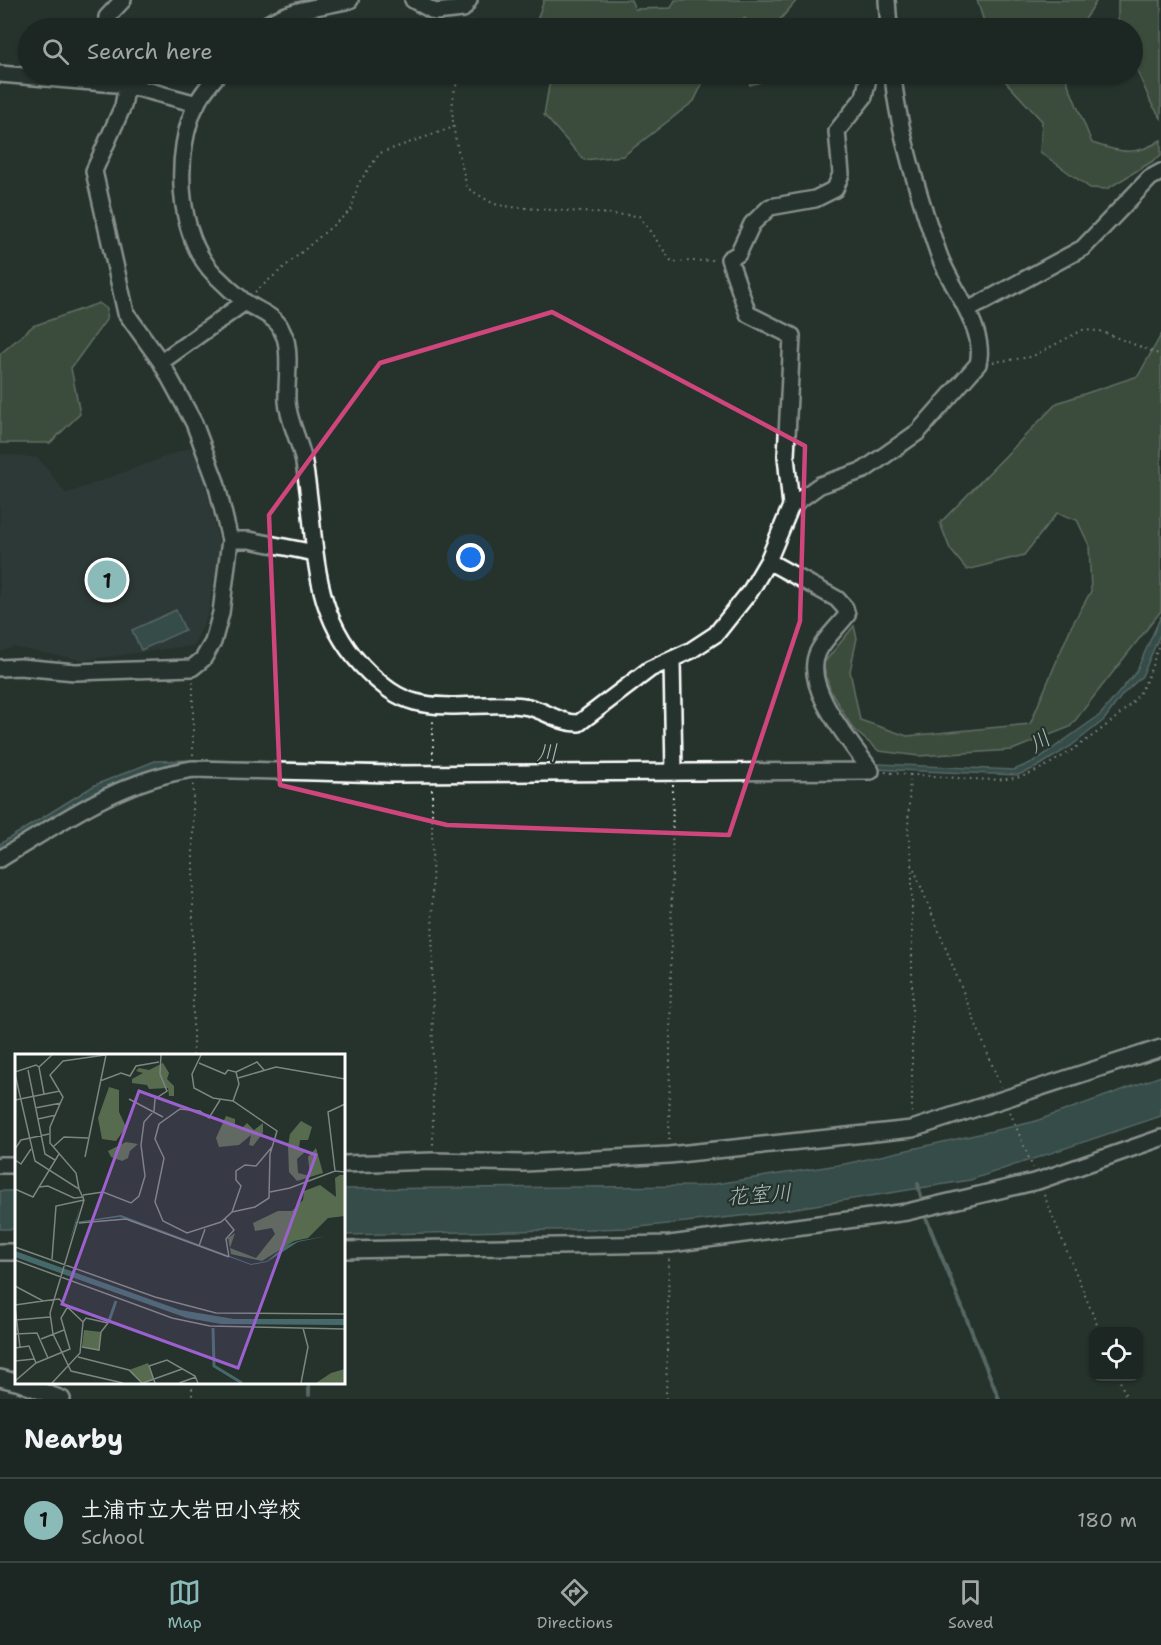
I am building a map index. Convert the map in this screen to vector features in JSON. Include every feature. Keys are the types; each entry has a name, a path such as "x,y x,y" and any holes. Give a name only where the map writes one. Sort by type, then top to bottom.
{"street":[{"path":"107,18 123,0"},
{"path":"279,18 350,0"},
{"path":"413,0 435,12 463,9 469,0"},
{"path":"887,0 888,18"},
{"path":"0,74 18,75"},
{"path":"0,668 20,667 75,672 192,668 203,659 213,642 221,613 230,540 216,482 194,423 161,362 126,313 94,171 123,106 125,84"},
{"path":"140,84 197,104"},
{"path":"211,84 197,104 184,153 182,185 184,214 194,245 213,274 244,302 278,324 285,339 287,404 303,458 315,553 326,610 340,639 356,661 387,691 413,702 434,705 524,706 570,723 579,723 650,669 672,660 716,634 751,590 768,561 791,506 786,456 792,336 748,314 729,259 738,254 752,224 770,207 815,199 835,189 841,174 837,132 864,97 867,84"},
{"path":"791,506 820,484 864,470 918,432 978,364 982,350 968,310 951,282 922,201 894,84"},
{"path":"968,310 1083,248 1150,178 1161,172"},
{"path":"161,362 244,302"},
{"path":"230,540 249,540 315,553"},
{"path":"768,561 837,598 845,608 847,615 817,652 813,675 826,707 871,771"},
{"path":"672,660 674,773"},
{"path":"0,859 122,789 169,773 193,770 432,774 871,771"},
{"path":"345,1164 433,1161 524,1163 669,1155 912,1130 1161,1048"},
{"path":"345,1251 670,1244 907,1212 1038,1181 1161,1138"},
{"path":"0,1378 15,1382"},
{"path":"21,1384 43,1395 62,1399"}],"path":[{"path":"455,84 453,87 454,127 467,188 494,204 639,216 672,262 729,259"},
{"path":"244,302 351,210 358,184 380,153 454,127"},
{"path":"978,364 1030,357 1083,330 1100,331 1161,355"},
{"path":"871,771 998,780 1021,777 1039,770 1109,722 1136,699 1161,638"},
{"path":"192,668 195,698 193,1054"},
{"path":"433,1161 432,774 434,705"},
{"path":"669,1155 674,773"},
{"path":"910,775 908,831 912,864 912,1130"},
{"path":"912,864 1098,1327"},
{"path":"666,1399 670,1244"},
{"path":"1120,1381 1127,1399"}],"highlighted area":[{"path":"552,312 805,446 800,621 729,835 447,825 280,785 269,515 380,363"}],"shaded area":[{"path":"197,445 219,547 208,613 194,645 84,660 13,647 0,652 0,454 38,458 66,494"}],"green space":[{"path":"544,0 631,0 635,9 671,8 675,0 797,0 782,18 538,18"},
{"path":"977,0 1097,0 1086,18 983,18"},
{"path":"1118,0 1161,0 1161,118 1143,84 1143,18 1118,18"},
{"path":"549,84 702,84 694,101 623,156 584,160 544,115"},
{"path":"1008,84 1068,84 1092,143 1111,149 1135,151 1161,140 1161,156 1107,189 1090,188 1040,152 1042,121"},
{"path":"99,303 107,309 106,320 71,368 80,414 50,443 0,443 0,354 33,326"},
{"path":"1161,335 1161,611 1070,727 1012,750 919,756 879,751 853,729 830,690 823,664 854,626 857,638 850,671 860,720 907,736 1030,724 1071,627 1091,591 1089,545 1077,520 1057,513 1024,555 967,570 950,549 940,523 1057,403 1138,376"}],"water":[{"path":"176,610 185,630 141,650 132,630"},
{"path":"1161,616 1161,632 1142,676 1122,695 1104,720 1071,746 1037,767 1018,775 874,769 156,770 98,793 0,852 0,844 95,785 155,761 422,765 878,764 1014,770 1035,761 1100,715 1136,672"},
{"name":"花室川","path":"1161,1076 1161,1116 970,1180 759,1214 630,1228 345,1235 345,1189 702,1186 845,1164 1033,1122"},
{"path":"0,1191 15,1191 15,1229 0,1229"}],"waterway":[{"path":"918,1184 922,1201"},
{"path":"926,1218 999,1399"},
{"path":"309,1384 309,1395"}],"place":[{"name":"土浦市立大岩田小学校","path":"107,580"}],"water label":[{"name":"川","path":"1039,741"},
{"name":"川","path":"547,752"}]}
